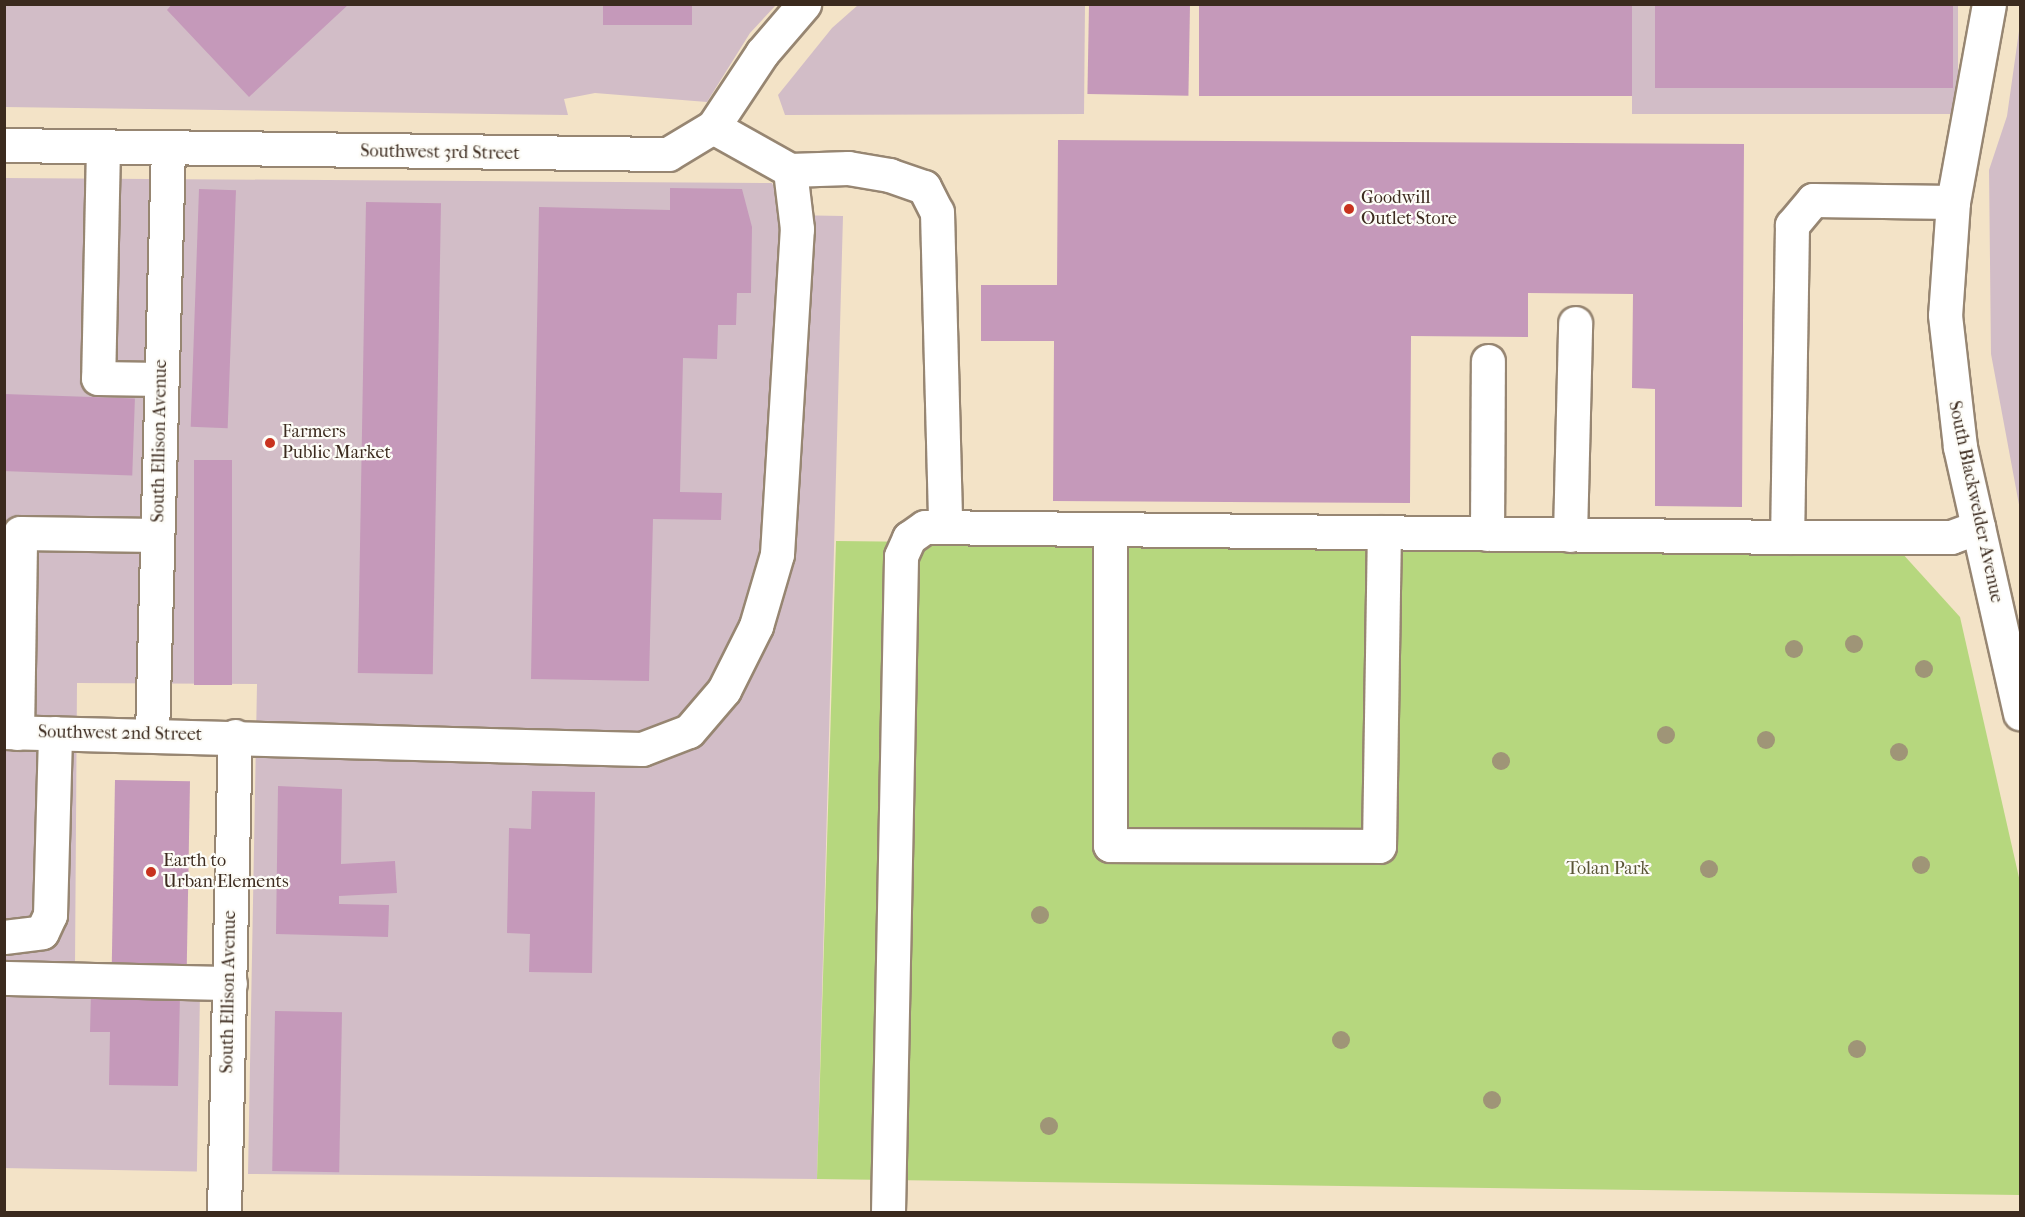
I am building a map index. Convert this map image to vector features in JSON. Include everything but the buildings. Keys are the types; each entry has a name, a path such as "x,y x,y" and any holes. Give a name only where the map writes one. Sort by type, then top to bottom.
{"street":[{"name":"Southwest 3rd Street","path":"4,145 646,156 681,150 713,127 762,53 804,4"},
{"name":"South Blackwelder Avenue","path":"1989,4 1953,202 1946,276 1948,365 1978,527 2020,713"},
{"path":"713,127 790,170 848,168 889,176 924,187 937,212 945,527"},
{"path":"103,147 98,378 161,379"},
{"name":"South Ellison Avenue","path":"152,735 168,148"},
{"name":"Southwest 2nd Street","path":"11,733 235,736 642,749 689,731 724,690 756,626 777,554 797,229 790,170"},
{"path":"1787,537 1792,225 1813,200 1953,202"},
{"path":"1570,535 1575,323"},
{"path":"1487,534 1488,361"},
{"path":"888,1212 901,556 909,538 925,527 1787,537 1951,537 1978,527"},
{"path":"1110,529 1110,845 1379,846 1384,532"},
{"path":"11,733 20,533 158,534"},
{"path":"4,937 42,932 50,915 55,733"},
{"name":"South Ellison Avenue","path":"224,1212 235,736"},
{"path":"4,978 230,982"}],"shaded area":[{"path":"5,5 776,5 750,33 707,102 595,93 564,99 568,115 5,107"},
{"path":"858,5 1085,5 1084,114 785,115 778,95 832,28"},
{"path":"1632,5 1958,5 1958,114 1632,114"},
{"path":"2020,24 2020,510 1991,354 1989,170 2007,116"},
{"path":"5,178 772,183 786,215 843,216 817,1179 248,1174 257,684 77,683 75,966 5,964"},
{"path":"5,991 200,994 197,1171 4,1168"}],"green space":[{"name":"Tolan Park","path":"836,541 1901,552 1960,617 2020,882 2020,1195 817,1179"}],"place":[{"name":"Goodwill Outlet Store","path":"1349,209"},
{"name":"Farmers Public Market","path":"270,443"},
{"name":"Earth to Urban Elements","path":"151,872"}]}
